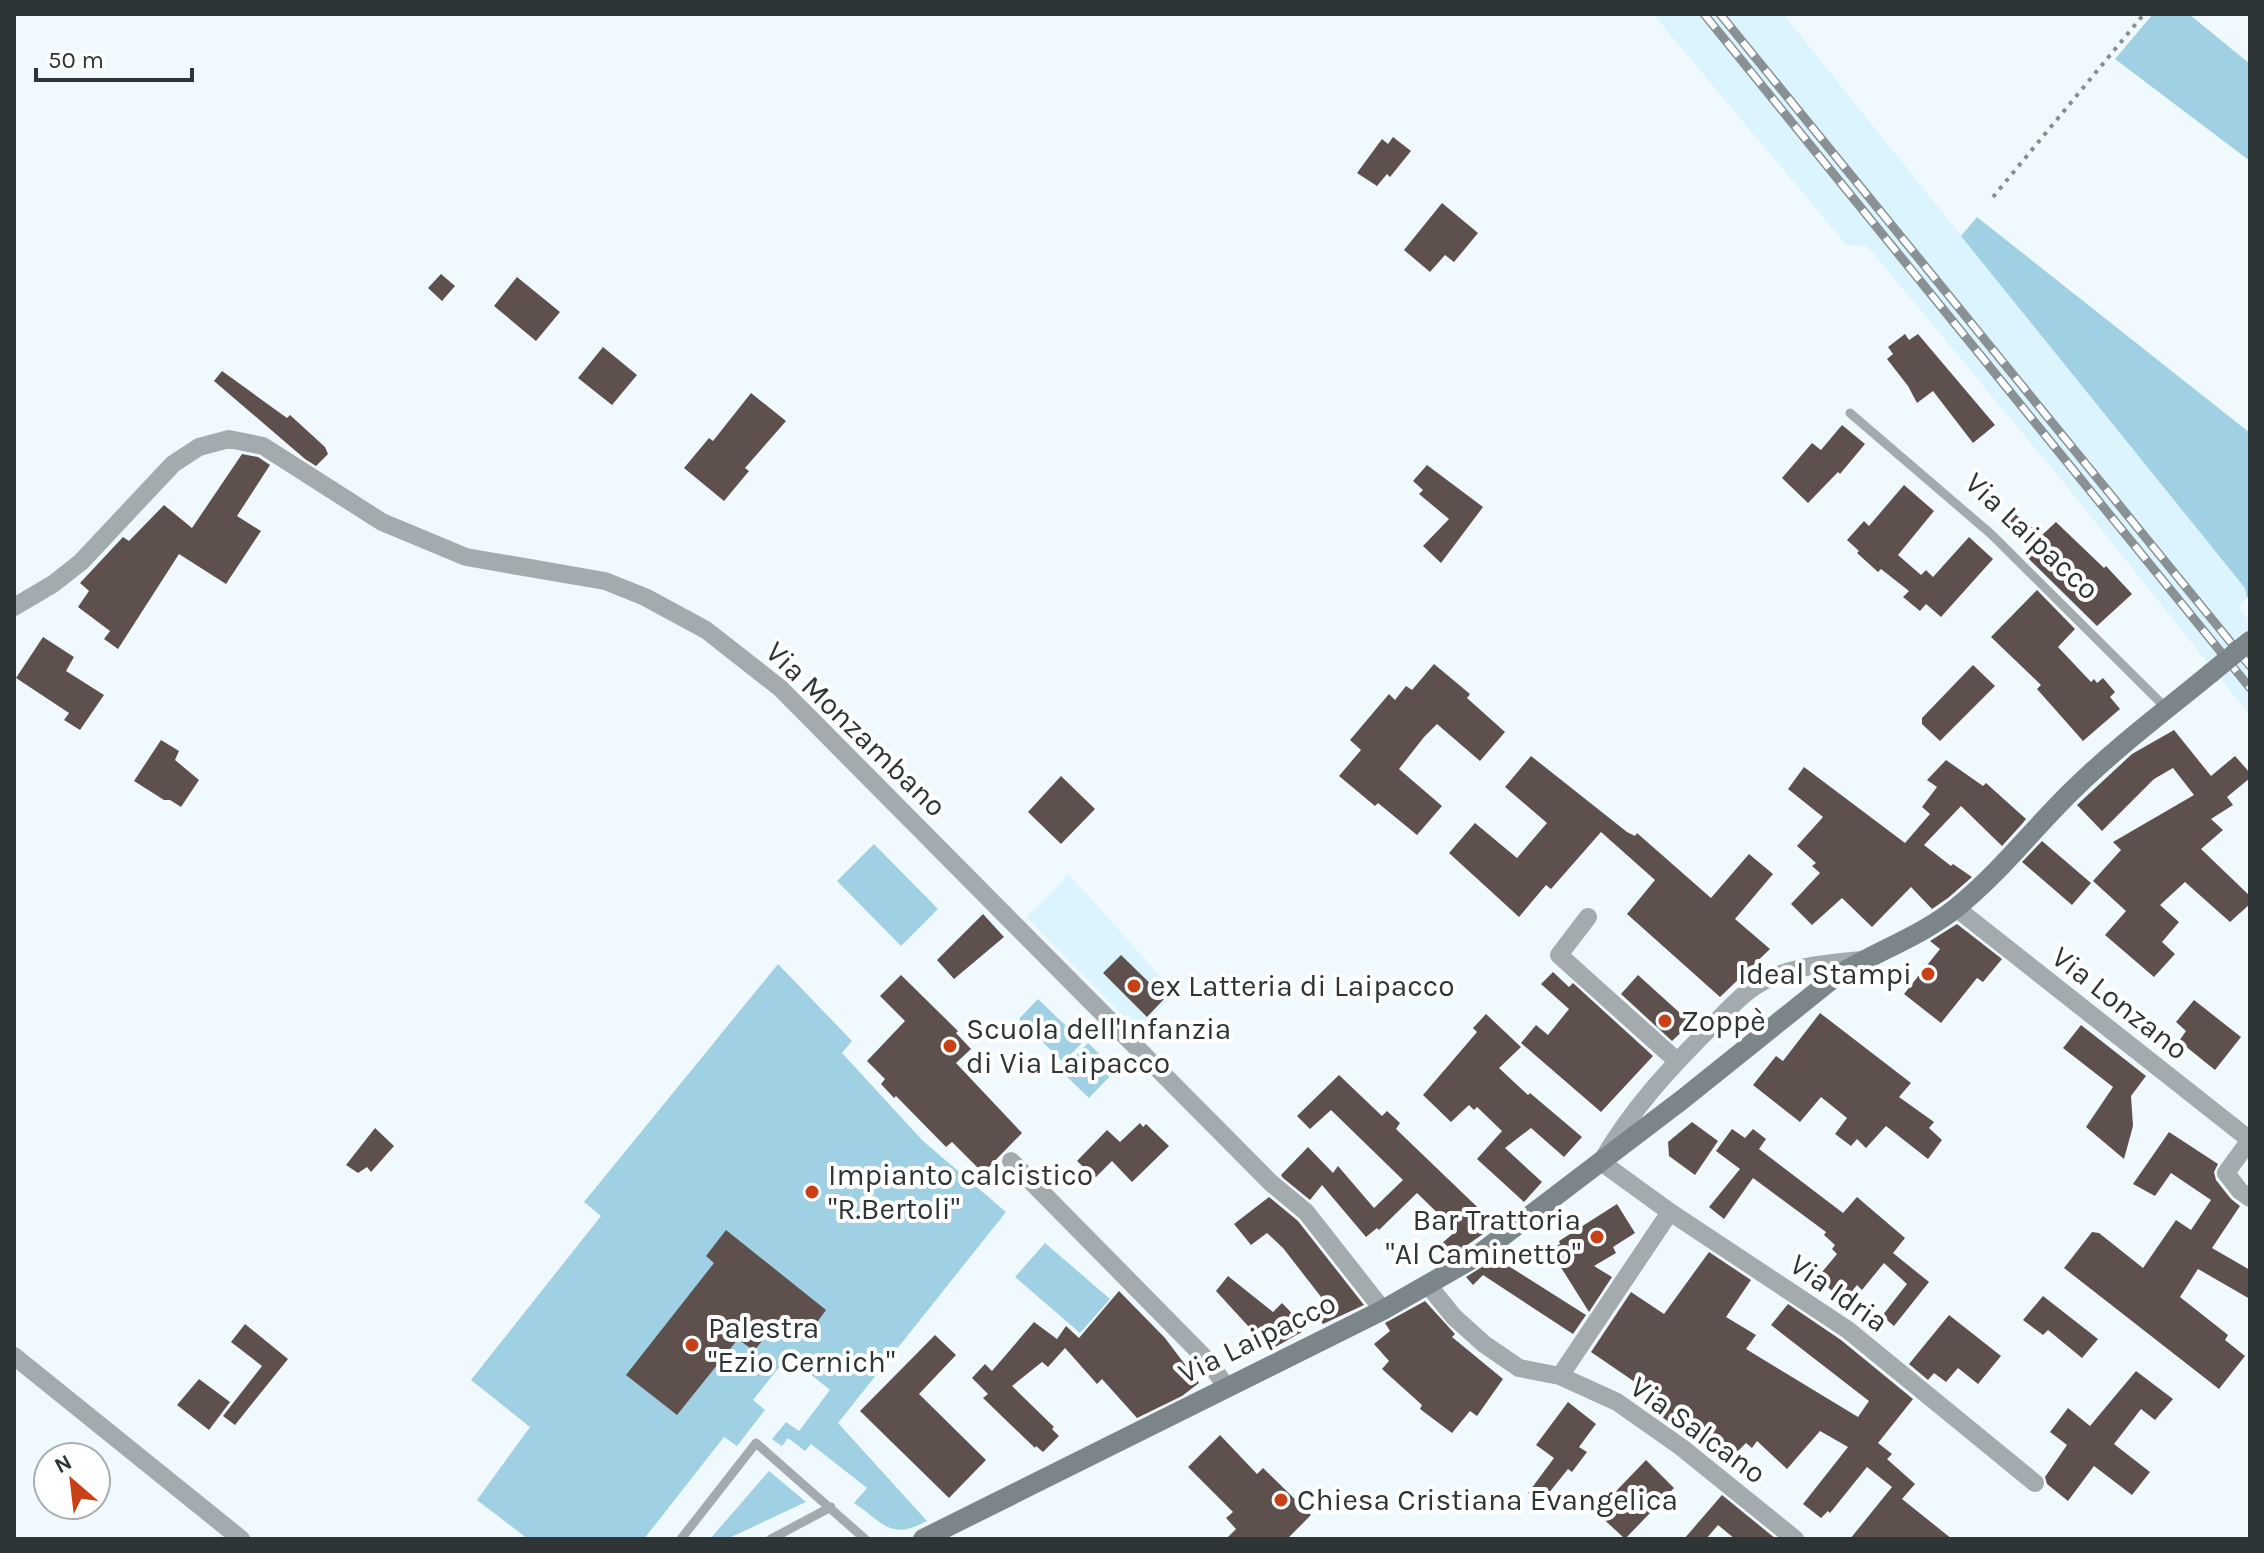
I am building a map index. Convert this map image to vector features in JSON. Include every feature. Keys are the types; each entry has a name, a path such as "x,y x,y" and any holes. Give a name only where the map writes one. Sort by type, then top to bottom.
{"street":[{"name":"Via Monzambano","path":"14,607 53,584 81,562 173,464 199,447 229,439 263,446 382,522 466,557 605,581 645,597 706,630 780,688 1271,1183 1306,1212 1383,1310"},
{"name":"Via Laipacco","path":"923,1539 1383,1310 1474,1258 1683,1099 1809,997 1862,960 1930,926 1956,908 2076,787 2250,641"},
{"name":"Via Lonzano","path":"1956,908 2250,1140 2226,1173 2250,1198"},
{"path":"1588,917 1559,955 1677,1061"},
{"name":"Via Laipacco","path":"1601,1162 1624,1123 1677,1061 1753,987 1772,977 1813,964 1862,960"},
{"path":"1011,1161 1207,1360 1226,1386"},
{"name":"Via Idria","path":"1601,1162 1670,1212 1848,1330 2035,1483"},
{"path":"1560,1376 1670,1212"},
{"name":"Via Salcano","path":"1428,1285 1484,1344 1519,1368 1560,1376 1617,1402 1681,1447 1795,1539"},
{"path":"14,1356 241,1539"}],"lane":[{"name":"Via Laipacco","path":"1850,413 1991,534 2167,709"},
{"path":"681,1539 756,1443 865,1539"},
{"path":"771,1539 831,1507"}],"path":[{"path":"1993,197 2144,14"}],"shaded area":[{"path":"1653,14 1783,14 2245,588 2247,598 2239,607 2250,622 2250,716 2069,489 1867,246 1846,245"},
{"path":"2153,14 2189,14 2250,64 2250,161 2115,59"},
{"path":"1977,217 2250,433 2250,595 2247,598 2245,588 1961,236"},
{"path":"874,844 938,909 901,946 837,881"},
{"path":"1069,874 1175,993 1138,1031 1026,917"},
{"path":"778,964 852,1041 842,1053 923,1141 1006,1212 838,1423 927,1521 904,1529 888,1527 854,1503 867,1488 811,1444 805,1451 788,1438 782,1446 772,1439 786,1422 799,1431 830,1390 788,1356 753,1400 765,1410 737,1446 724,1437 644,1539 528,1539 477,1500 530,1427 471,1380 601,1216 584,1202"},
{"path":"1038,999 1083,1042 1063,1062 1019,1019"},
{"path":"1088,1043 1116,1070 1089,1098 1061,1071"},
{"path":"1045,1243 1110,1299 1080,1333 1015,1277"},
{"path":"769,1471 806,1502 727,1539 710,1539"}],"building":[{"path":"1393,137 1411,151 1390,177 1387,174 1377,186 1357,173 1382,139 1388,144"},
{"path":"1442,203 1478,233 1454,262 1445,255 1430,272 1404,250"},
{"path":"441,274 455,286 442,301 428,288"},
{"path":"517,277 560,312 536,341 494,306"},
{"path":"1905,334 1909,340 1918,334 1995,425 1973,443 1933,391 1917,403 1887,359 1893,354 1888,347"},
{"path":"603,347 637,375 612,405 578,378"},
{"path":"222,371 287,418 290,415 325,447 328,454 316,466 305,459 214,381"},
{"path":"751,393 786,421 745,468 749,471 724,501 684,468 709,438 713,441"},
{"path":"1842,425 1865,444 1840,474 1838,472 1808,503 1782,478 1812,443 1821,450"},
{"path":"242,454 258,457 270,465 237,516 261,531 226,584 179,554 118,649 104,639 110,631 78,607 89,591 80,583 123,537 129,541 164,505 192,528"},
{"path":"1427,465 1483,507 1441,563 1423,546 1449,519 1419,494 1423,490 1413,481"},
{"path":"1904,485 1934,511 1898,555 1921,575 1926,570 1933,577 1969,537 1993,559 1941,617 1926,604 1920,611 1903,597 1909,591 1881,569 1878,572 1847,540 1864,521 1869,526"},
{"path":"2011,511 2042,535 2056,522 2104,568 2106,566 2132,594 2097,626 2028,558 2036,551 2003,520"},
{"path":"2037,590 2075,629 2058,647 2091,682 2094,679 2097,683 2103,678 2115,692 2110,697 2120,709 2083,741 2037,689 2041,685 1991,637"},
{"path":"43,637 74,657 66,671 104,695 80,730 64,720 69,713 16,678"},
{"path":"1434,664 1470,694 1467,698 1505,732 1480,761 1437,724 1424,737 1399,769 1442,806 1417,835 1339,776 1361,750 1350,740 1389,694 1395,700 1406,686 1412,690"},
{"path":"1973,665 1995,686 1940,741 1922,724 1922,718"},
{"path":"2174,730 2211,776 2235,756 2250,773 2250,778 2227,797 2233,805 2211,819 2223,830 2201,849 2250,896 2250,904 2230,922 2185,882 2160,905 2179,922 2162,942 2175,954 2154,977 2105,935 2126,911 2093,881 2121,850 2113,842 2194,795 2173,768 2154,779 2102,831 2077,805 2132,754"},
{"path":"161,740 179,751 175,760 199,780 181,807 134,781"},
{"path":"1531,756 1627,832 1635,836 1637,833 1711,898 1749,854 1773,874 1735,919 1770,949 1720,997 1627,914 1655,880 1601,832 1551,889 1546,885 1519,917 1449,853 1475,823 1517,858 1547,823 1505,787"},
{"path":"1946,760 1983,786 1986,783 2026,819 2002,846 1961,806 1924,845 1951,866 1953,864 1972,877 1948,898 1932,909 1911,887 1872,927 1842,898 1812,925 1791,904 1820,873 1812,866 1816,863 1797,846 1823,817 1788,789 1804,767 1905,843 1930,814 1922,807 1937,787 1927,780"},
{"path":"1061,776 1095,809 1061,844 1028,812"},
{"path":"2042,841 2091,883 2072,905 2022,862"},
{"path":"983,914 1004,937 954,979 937,960"},
{"path":"1957,924 2002,959 1983,982 1977,978 1941,1023 1904,994 1940,949 1930,941"},
{"name":"ex Latteria di Laipacco","path":"1121,955 1165,998 1147,1017 1103,973"},
{"path":"1553,972 1569,987 1573,983 1653,1056 1601,1112 1521,1043 1536,1025 1548,1035 1569,1009 1541,984"},
{"path":"901,975 958,1031 956,1033 971,1049 956,1063 1022,1133 983,1173 952,1142 946,1147 896,1096 894,1098 881,1084 885,1079 867,1061 905,1021 880,996"},
{"path":"1638,975 1691,1023 1672,1041 1621,994"},
{"path":"2194,1000 2241,1037 2215,1070 2179,1041 2186,1031 2176,1022"},
{"path":"1820,1013 1911,1083 1899,1097 1934,1122 1929,1128 1942,1140 1928,1159 1886,1126 1866,1148 1857,1139 1851,1146 1835,1134 1847,1118 1821,1097 1800,1122 1753,1085 1776,1056 1783,1061"},
{"path":"1486,1014 1521,1047 1499,1068 1582,1137 1564,1157 1531,1128 1505,1148 1542,1182 1524,1202 1477,1159 1502,1131 1477,1107 1474,1110 1469,1105 1451,1122 1423,1095 1477,1032 1473,1028"},
{"path":"2081,1025 2146,1076 2131,1096 2133,1126 2124,1159 2086,1127 2113,1087 2063,1048"},
{"path":"1339,1075 1382,1116 1387,1111 1400,1123 1396,1129 1496,1225 1450,1257 1441,1244 1456,1231 1417,1193 1379,1230 1377,1228 1366,1237 1322,1185 1310,1200 1283,1178 1281,1175 1308,1147 1333,1173 1338,1166 1374,1208 1403,1180 1331,1110 1310,1129 1297,1116"},
{"path":"1692,1122 1718,1141 1695,1175 1669,1156 1668,1142"},
{"path":"1140,1123 1143,1127 1146,1124 1169,1146 1132,1182 1112,1161 1095,1178 1077,1161 1107,1130 1120,1142"},
{"path":"375,1128 394,1146 371,1172 367,1167 358,1173 346,1165"},
{"path":"1732,1129 1745,1138 1753,1129 1766,1139 1759,1149 1843,1213 1857,1197 1905,1238 1893,1253 1929,1282 1894,1326 1882,1316 1907,1284 1884,1263 1862,1290 1857,1285 1844,1301 1817,1278 1837,1254 1832,1249 1835,1245 1824,1235 1826,1232 1753,1178 1724,1219 1709,1207 1740,1169 1716,1151"},
{"path":"2169,1132 2218,1164 2214,1172 2216,1180 2240,1206 2212,1248 2250,1270 2250,1299 2198,1269 2180,1297 2228,1335 2225,1340 2245,1356 2219,1389 2064,1268 2092,1232 2099,1233 2143,1268 2176,1220 2191,1230 2211,1200 2171,1173 2155,1196 2133,1184"},
{"path":"1269,1197 1298,1221 1364,1305 1323,1324 1313,1311 1325,1302 1283,1248 1267,1233 1251,1245 1234,1224"},
{"name":"Bar Trattoria \"Al Caminetto\"","path":"1617,1204 1635,1233 1613,1247 1616,1253 1594,1266 1612,1277 1589,1312 1550,1250"},
{"name":"Palestra \"Ezio Cernich\"","path":"726,1230 826,1310 807,1336 782,1316 754,1351 738,1339 677,1415 626,1375 714,1263 706,1256"},
{"path":"1709,1252 1751,1280 1726,1317 1756,1335 1746,1349 1858,1417 1869,1401 1771,1325 1788,1304 1841,1340 1913,1399 1878,1443 1892,1454 1887,1459 1915,1484 1902,1499 1952,1539 1850,1539 1892,1487 1867,1467 1830,1513 1828,1511 1821,1518 1803,1504 1848,1447 1820,1431 1787,1469 1757,1441 1752,1448 1746,1443 1737,1452 1703,1426 1695,1436 1677,1422 1674,1426 1641,1401 1648,1391 1591,1352 1631,1292 1664,1314"},
{"path":"1496,1258 1586,1315 1573,1334 1483,1275 1473,1285 1466,1277"},
{"path":"1228,1276 1273,1312 1282,1303 1307,1329 1270,1350 1216,1291"},
{"path":"1119,1291 1165,1338 1199,1383 1182,1396 1137,1418 1102,1379 1097,1384 1065,1348 1048,1367 1042,1362 1012,1386 1054,1427 1052,1429 1059,1436 1043,1452 1035,1448 983,1398 988,1394 972,1378 985,1364 992,1371 1034,1322 1057,1339 1066,1326 1079,1338"},
{"path":"2043,1296 2098,1339 2082,1358 2048,1330 2043,1335 2023,1320"},
{"path":"1425,1301 1455,1334 1452,1337 1503,1379 1477,1416 1470,1411 1452,1433 1420,1409 1422,1405 1382,1369 1389,1361 1374,1344 1390,1331 1385,1323"},
{"path":"1949,1315 2001,1356 1978,1384 1958,1368 1946,1382 1934,1373 1928,1380 1909,1364"},
{"path":"245,1324 288,1359 235,1425 223,1416 262,1366 231,1342"},
{"path":"935,1335 956,1355 919,1394 986,1460 949,1498 860,1411"},
{"path":"2136,1371 2173,1399 2155,1420 2141,1409 2114,1444 2150,1472 2132,1495 2094,1466 2068,1501 2047,1484 2045,1477 2067,1445 2050,1432 2068,1408 2090,1426"},
{"path":"199,1379 230,1402 209,1430 177,1405"},
{"path":"1568,1402 1596,1424 1579,1447 1587,1452 1572,1472 1568,1469 1540,1504 1528,1493 1554,1458 1536,1445"},
{"path":"1220,1435 1257,1474 1263,1468 1311,1515 1287,1539 1226,1539 1236,1529 1226,1518 1233,1512 1188,1467"},
{"path":"1646,1460 1674,1488 1625,1539 1596,1512"},
{"path":"1722,1495 1776,1539 1735,1539 1718,1525 1706,1539 1684,1539"}],"railway":[{"path":"1704,14 2250,688"},
{"path":"1720,14 2250,666"}],"place":[{"name":"Ideal Stampi","path":"1928,974"},
{"name":"ex Latteria di Laipacco","path":"1134,986"},
{"name":"Zoppè","path":"1665,1021"},
{"name":"Scuola dell'Infanzia di Via Laipacco","path":"950,1046"},
{"name":"Impianto calcistico \"R.Bertoli\"","path":"812,1192"},
{"name":"Bar Trattoria \"Al Caminetto\"","path":"1597,1237"},
{"name":"Palestra \"Ezio Cernich\"","path":"692,1345"},
{"name":"Chiesa Cristiana Evangelica","path":"1281,1500"}]}
